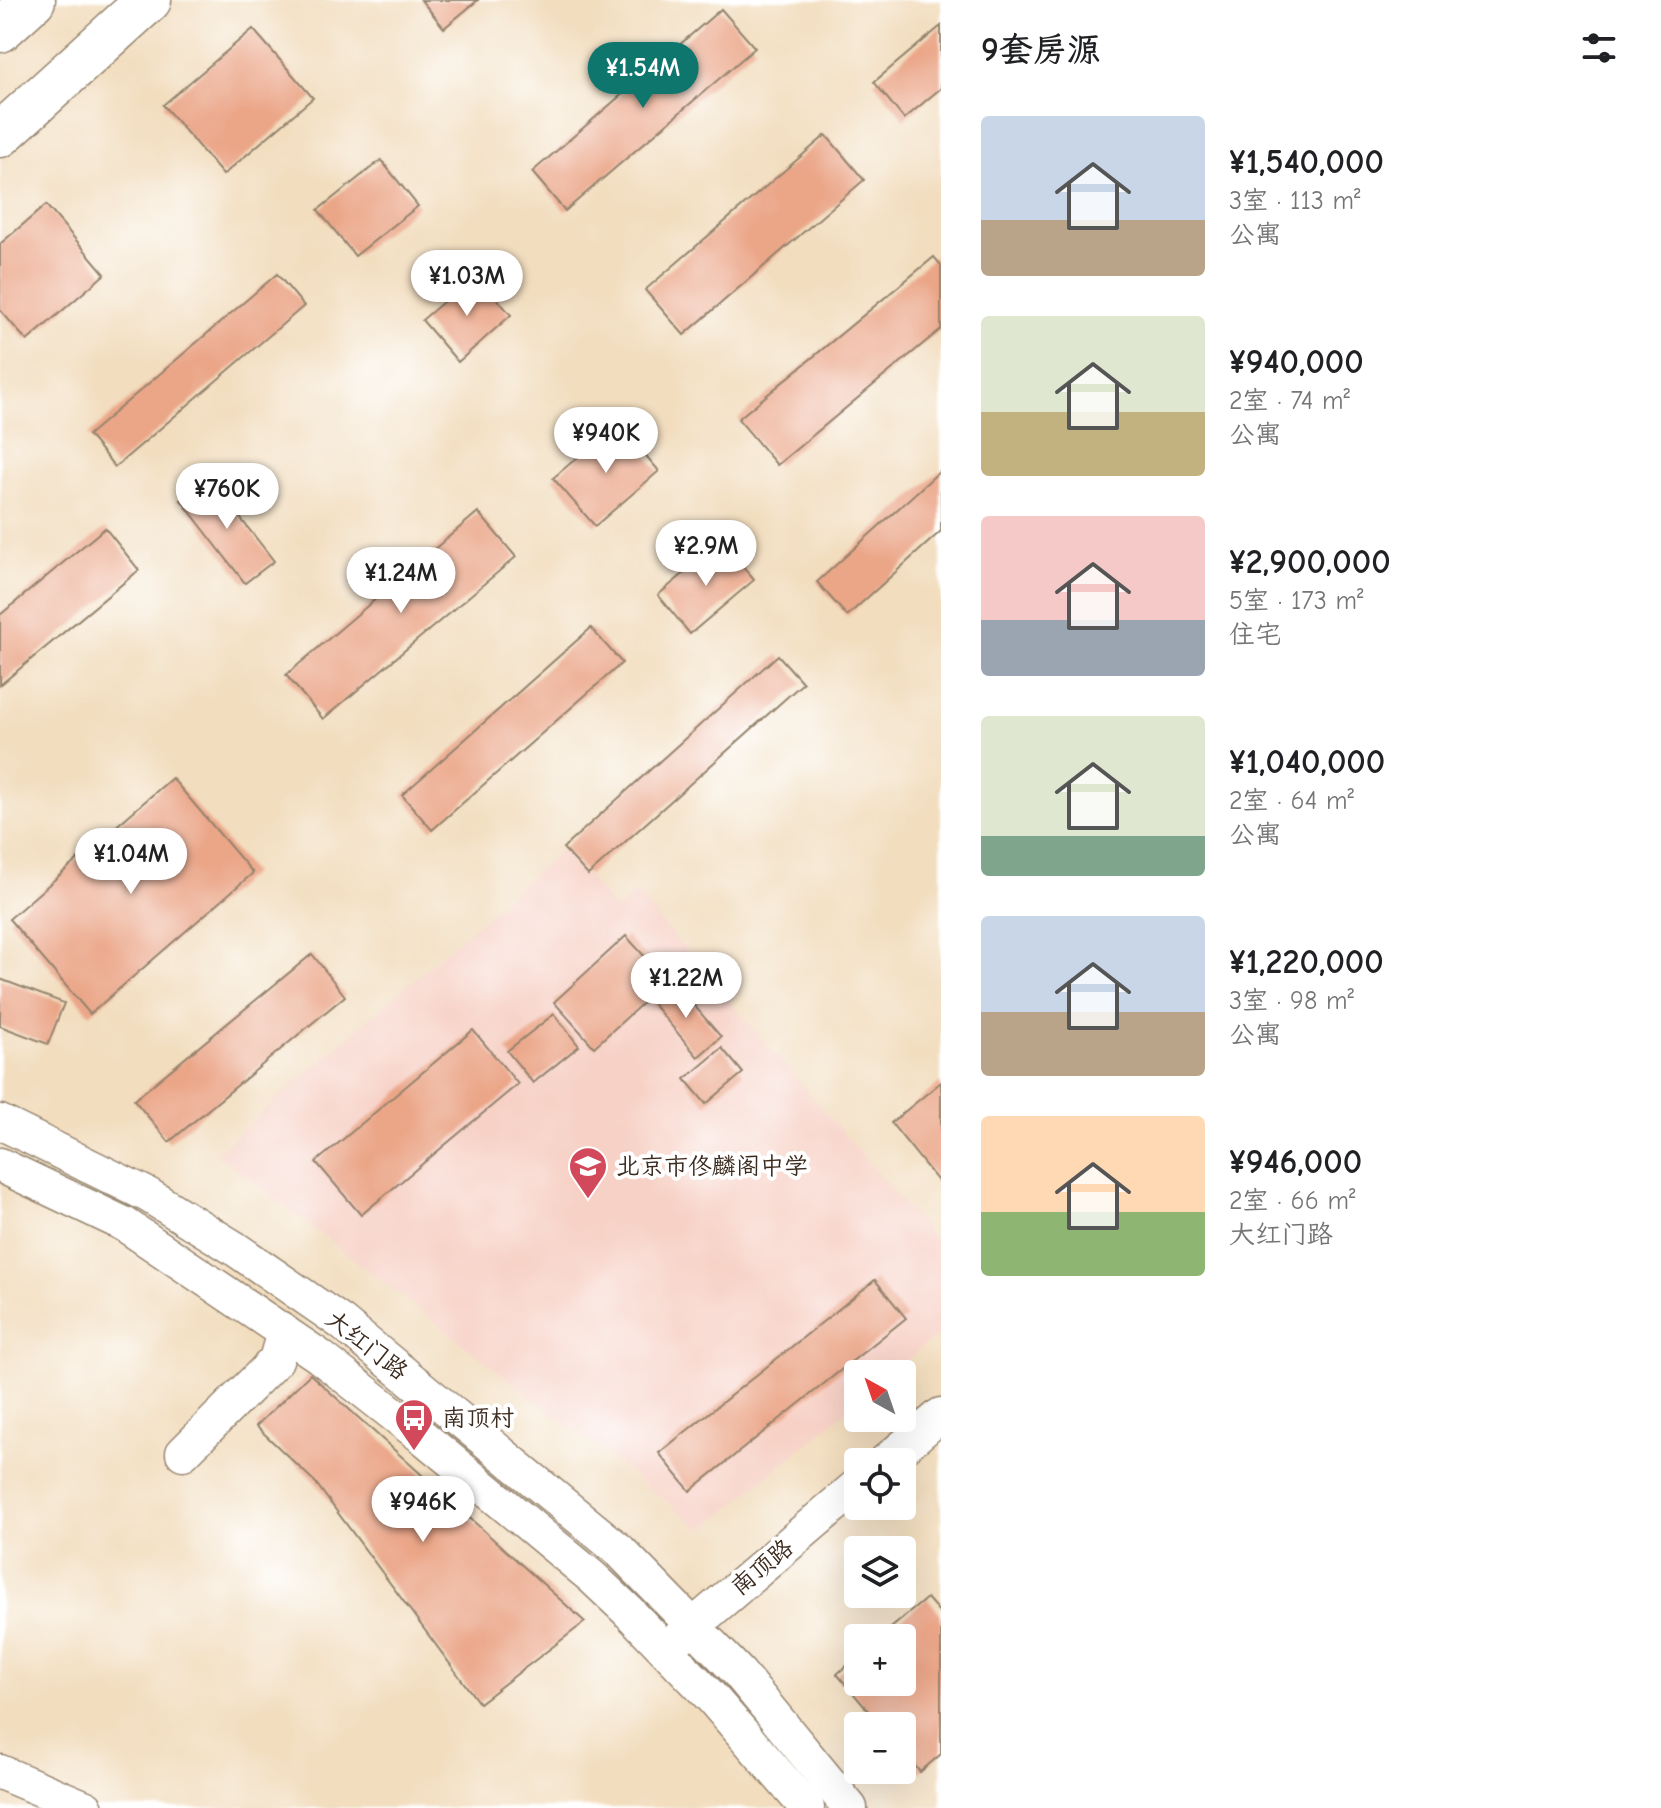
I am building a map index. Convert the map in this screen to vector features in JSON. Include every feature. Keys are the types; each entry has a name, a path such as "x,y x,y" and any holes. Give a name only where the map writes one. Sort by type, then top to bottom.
{"main road":[{"path":"0,30 33,0"},
{"path":"0,135 149,0"}],"street":[{"name":"大红门路","path":"0,1122 148,1195 234,1248 341,1322 620,1551 739,1673 850,1808"},
{"name":"大红门路","path":"0,1165 124,1224 319,1356 424,1438 580,1567 667,1649 807,1808"},
{"path":"183,1453 276,1360 284,1332"},
{"path":"902,1448 941,1415"},
{"name":"南顶路","path":"667,1649 844,1497"},
{"path":"0,1772 86,1808"}],"shaded area":[{"name":"北京市佟麟阁中学","path":"563,848 617,912 635,891 941,1247 941,1332 907,1360 844,1360 844,1413 703,1530 216,1153"}],"building":[{"path":"421,0 478,0 444,28"},
{"path":"721,9 755,48 565,211 532,172"},
{"path":"941,26 941,88 904,119 874,82"},
{"path":"253,29 313,98 223,175 163,105"},
{"path":"826,135 864,180 684,335 645,290"},
{"path":"381,160 418,206 355,256 318,210"},
{"path":"46,205 105,274 27,341 0,310 0,244"},
{"path":"934,257 941,265 941,329 777,465 738,419"},
{"path":"277,274 304,306 115,467 88,435"},
{"path":"476,274 511,315 458,362 422,320"},
{"path":"618,423 659,471 595,526 553,478"},
{"path":"941,470 941,531 847,616 817,582"},
{"path":"209,478 274,561 245,583 181,500"},
{"path":"478,512 516,557 323,719 286,675"},
{"path":"105,528 139,570 0,685 0,615"},
{"path":"722,542 754,580 690,634 658,595"},
{"path":"591,628 622,663 432,830 402,795"},
{"path":"778,655 803,683 588,875 563,848"},
{"path":"172,778 253,873 90,1014 9,919"},
{"path":"626,936 667,981 594,1047 554,1002"},
{"path":"312,954 345,996 169,1142 134,1100"},
{"path":"0,979 64,1003 48,1044 0,1026"},
{"path":"675,983 721,1037 698,1057 652,1003"},
{"path":"554,1014 579,1046 533,1083 507,1051"},
{"path":"473,1030 518,1084 361,1215 316,1162"},
{"path":"722,1048 743,1073 706,1104 685,1079"},
{"path":"941,1082 941,1185 891,1123"},
{"path":"875,1280 906,1318 854,1360 844,1360 844,1368 690,1491 659,1453"},
{"path":"310,1374 585,1622 479,1703 315,1482 256,1426"},
{"path":"927,1598 941,1614 941,1754 920,1772 916,1767 916,1712 869,1712 856,1696 916,1696 916,1624 896,1624"},
{"path":"844,1668 844,1682 837,1674"}],"place":[{"name":"北京市佟麟阁中学","path":"588,1200"},
{"name":"南顶村","path":"414,1452"}]}
